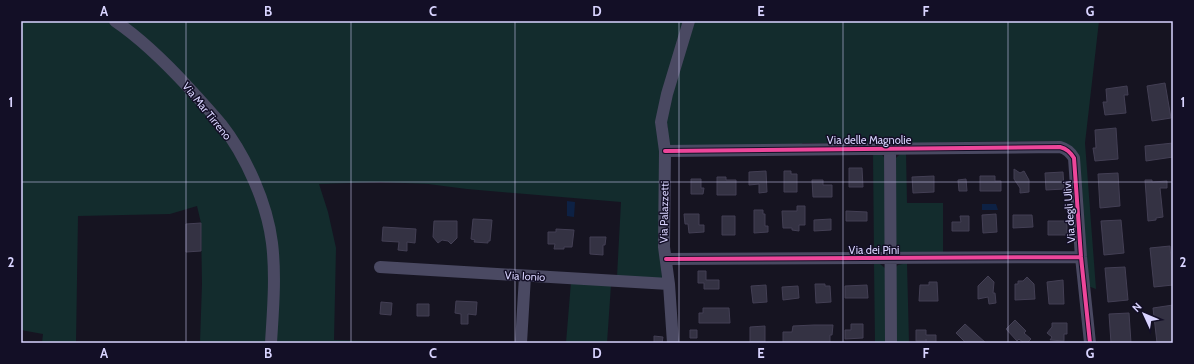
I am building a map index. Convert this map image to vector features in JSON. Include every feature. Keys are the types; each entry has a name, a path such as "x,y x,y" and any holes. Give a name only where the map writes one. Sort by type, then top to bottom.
{"street":[{"name":"Via Mar Tirreno","path":"115,21 153,50 222,125 249,170 263,206 272,243 274,270 271,343"},
{"name":"Via Palazzetti","path":"673,343 669,284 664,247 665,151 661,122 667,94 689,21"},
{"name":"Via delle Magnolie","path":"665,151 1060,147 1071,153"},
{"path":"890,149 891,343"},
{"name":"Via degli Ulivi","path":"1071,153 1074,158 1090,343"},
{"name":"Via dei Pini","path":"666,259 1082,257"},
{"name":"Via Ionio","path":"380,267 669,284"},
{"path":"521,343 525,276"}],"green space":[{"path":"21,21 109,21 143,46 218,127 246,174 263,221 271,264 268,343 200,343 202,284 201,223 197,206 170,214 78,216 76,343 42,343 43,334 21,330"},
{"path":"121,21 686,21 659,146 662,281 617,277 621,202 467,189 428,184 380,182 319,184 328,212 336,248 334,340 436,343 274,343 277,263 245,155"},
{"path":"693,21 1099,21 1085,143 1096,289 1088,286 1078,156 1060,144 1059,141 948,142 920,144 802,143 803,145 673,146 669,144 666,134 668,127 665,121"},
{"path":"873,153 881,154 884,157 886,247 879,254 874,254"},
{"path":"901,153 906,153 907,203 943,203 943,253 898,253 896,251 896,158"},
{"path":"874,263 880,264 885,268 887,343 875,343"},
{"path":"907,263 909,343 895,343 896,267"},
{"path":"571,282 611,285 607,343 566,343"}],"water":[{"path":"567,201 575,202 574,217 567,216"},
{"path":"982,204 996,204 998,210 982,210"}],"building":[{"path":"1165,83 1171,118 1152,121 1147,86"},
{"path":"1127,86 1128,95 1124,95 1126,113 1105,115 1103,102 1107,102 1106,89"},
{"path":"1116,128 1118,159 1095,161 1093,148 1096,148 1095,130"},
{"path":"1173,143 1173,157 1146,161 1145,146"},
{"path":"849,168 862,168 863,187 849,187"},
{"path":"1014,169 1020,173 1024,171 1029,180 1029,192 1020,193 1020,188 1014,179"},
{"path":"766,171 767,192 759,193 759,184 749,185 749,172"},
{"path":"784,171 791,171 791,174 797,174 797,192 784,192"},
{"path":"1063,172 1064,189 1046,190 1045,173"},
{"path":"1118,173 1120,206 1100,208 1098,174"},
{"path":"934,176 934,192 913,193 912,177"},
{"path":"980,176 995,176 995,181 1001,181 1001,191 980,191"},
{"path":"717,177 726,177 726,180 736,180 736,195 717,195"},
{"path":"691,179 701,179 701,188 704,188 703,194 691,194"},
{"path":"966,179 967,191 959,191 958,180"},
{"path":"812,180 823,180 823,185 832,185 832,197 813,197"},
{"path":"1145,180 1152,180 1152,182 1167,181 1167,188 1160,188 1163,217 1156,218 1156,220 1148,221"},
{"path":"797,206 805,206 805,225 799,225 799,231 792,230 792,228 783,228 782,211 797,211"},
{"path":"754,210 763,210 763,214 765,214 765,226 768,226 768,232 754,233"},
{"path":"846,211 867,212 867,221 846,221"},
{"path":"684,214 699,214 699,225 704,225 704,232 689,233 688,224 685,224"},
{"path":"996,214 997,232 983,233 982,215"},
{"path":"1013,215 1032,215 1033,227 1013,228"},
{"path":"722,216 735,216 735,235 722,235"},
{"path":"960,216 969,216 969,231 952,231 952,222 961,222"},
{"path":"473,219 492,220 490,241 488,241 488,243 474,242 475,240 471,239"},
{"path":"831,219 831,230 814,231 814,220"},
{"path":"1121,220 1124,253 1104,255 1101,221"},
{"path":"434,221 457,221 457,238 451,244 448,241 442,240 438,243 433,237"},
{"path":"1048,221 1067,221 1067,235 1048,235"},
{"path":"201,223 201,251 186,252 186,224"},
{"path":"383,227 416,229 415,243 407,242 407,251 398,250 399,242 382,241"},
{"path":"556,229 574,230 572,247 554,249 555,244 548,244 548,232 556,232"},
{"path":"590,237 606,237 605,245 603,245 603,255 590,254"},
{"path":"1170,246 1173,285 1154,287 1150,248"},
{"path":"1125,267 1128,300 1108,302 1105,268"},
{"path":"698,271 706,271 706,280 719,280 719,289 704,289 704,283 698,283"},
{"path":"988,276 994,282 993,293 995,293 996,303 989,304 988,297 978,299 978,286"},
{"path":"1027,277 1034,284 1035,299 1015,300 1015,284 1018,284 1018,281 1023,281"},
{"path":"1063,280 1064,304 1049,304 1047,282"},
{"path":"929,282 937,282 938,301 919,301 920,285 929,285"},
{"path":"815,284 825,284 825,286 830,286 831,302 816,303"},
{"path":"766,285 767,302 753,303 751,286"},
{"path":"867,285 868,298 845,298 845,286"},
{"path":"798,286 799,298 783,300 782,287"},
{"path":"456,301 477,302 476,315 468,314 468,324 461,324 461,314 455,313"},
{"path":"381,302 392,303 391,315 380,314"},
{"path":"417,304 429,304 429,316 417,316"},
{"path":"1173,305 1173,343 1157,343 1153,308"},
{"path":"703,308 729,308 730,323 699,323 699,313 703,313"},
{"path":"1129,313 1131,343 1111,343 1109,314"},
{"path":"1015,320 1026,331 1024,333 1031,339 1027,343 1024,343 1019,339 1017,341 1006,329"},
{"path":"1052,323 1067,323 1067,334 1064,334 1064,341 1050,340 1052,337 1047,333 1052,327"},
{"path":"851,324 863,324 863,338 845,339 845,330 851,330"},
{"path":"965,324 986,343 966,343 956,333"},
{"path":"833,325 832,335 830,335 830,342 783,343 783,332 792,332 793,326"},
{"path":"765,326 765,342 750,342 750,327"},
{"path":"690,330 697,330 697,338 690,338"},
{"path":"916,330 926,330 926,335 936,335 936,343 916,341"},
{"path":"654,336 663,337 662,343 654,343"}],"cycle path":[{"path":"665,151 1060,147 1065,149 1070,152 1074,158 1081,257 1090,343"},
{"path":"666,259 1081,257"}]}
